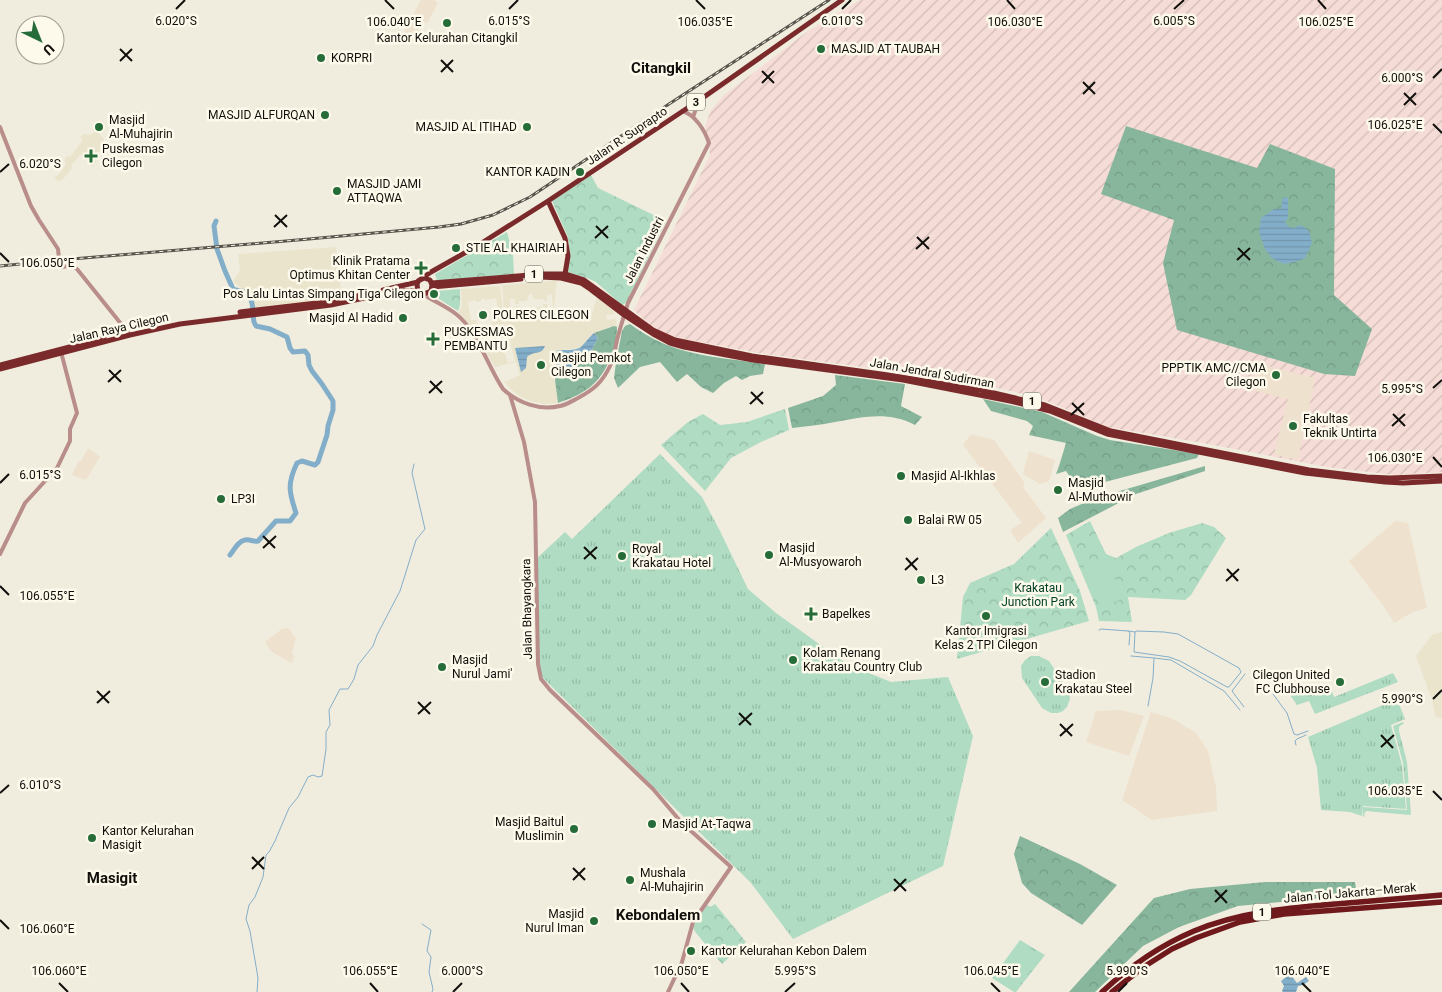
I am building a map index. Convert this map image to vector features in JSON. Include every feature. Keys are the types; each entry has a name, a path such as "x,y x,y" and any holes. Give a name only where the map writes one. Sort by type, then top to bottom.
{"highway":[{"name":"Jalan R. Suprapto","path":"418,282 431,272 477,246 548,201 704,97 842,0"},
{"path":"548,201 566,238 568,256 565,274"},
{"name":"Jalan Jendral Sudirman","path":"432,285 543,274 565,274 584,280 653,334 670,343 752,360 903,380 1010,400 1050,411 1107,434 1305,473 1385,482 1442,481"},
{"name":"Jalan Jendral Sudirman","path":"432,285 543,277 561,278 576,281 653,330 675,340 752,356 888,374 1024,399 1058,409 1110,431 1309,470 1390,478 1442,476"},
{"name":"1","path":"424,278 432,285 428,293 398,291 332,305 249,313 341,300 418,282 424,278"},
{"path":"418,282 417,289 420,292"},
{"name":"Jalan Raya Cilegon","path":"0,365 181,321 249,313"},
{"name":"Jalan Raya Cilegon","path":"0,369 61,351"},
{"name":"Jalan Tol Jakarta–Merak","path":"1102,992 1122,975 1162,948 1194,931 1218,922 1290,908 1442,895"},
{"name":"Jalan Tol Jakarta–Merak","path":"1112,992 1142,968 1172,949 1240,922 1284,914 1442,902"}],"street":[{"path":"693,117 697,106 704,97"},
{"name":"Jalan Industri","path":"510,395 526,404 558,407 587,393 602,382 611,364 625,313 709,143 705,133 693,117 688,112 682,111"},
{"path":"0,127 31,206 38,220 58,249 60,267 72,266 77,269 129,334"},
{"path":"420,292 456,314 466,324 498,381 510,395"},
{"path":"0,554 25,503 57,468 70,441 70,429 77,414 61,351"},
{"name":"Jalan Bhayangkara","path":"510,395 524,442 535,502 538,668 541,679 550,690 653,789 682,822 731,867 693,922 682,962 668,992"}],"shaded area":[{"path":"421,0 433,0 438,3 427,23 413,15"},
{"path":"860,0 1442,0 1442,472 1394,475 1327,467 1108,427 1049,402 975,383 759,353 679,338 664,333 650,325 634,310 710,155 705,126 711,110 723,96 808,31"},
{"path":"403,15 421,25 411,43 401,38 406,29 398,24"},
{"name":"Puskesmas Cilegon","path":"97,131 104,139 94,167 81,154 71,166 72,168 66,176 59,182 54,178 61,172 66,163 64,160 67,156 70,157 83,140 80,137 83,134 89,135"},
{"path":"336,247 342,298 251,309 252,298 233,281 240,271 238,254"},
{"path":"557,281 553,316 577,320 579,317 591,318 598,298 613,309 615,314 606,315 607,320 616,319 617,327 610,327 594,333 582,347 558,350 554,354 556,372 554,373 558,403 543,404 517,395 504,382 520,375 516,362 495,367 472,328 458,313 462,306 461,289 500,286 503,312 514,352 504,312 502,285","holes":["529,294 532,294 534,299 543,299 544,301 547,301 547,295 552,294 553,312 547,313 547,304 543,304 543,307 533,308 532,313 528,308 519,309 519,306 515,306 515,312 510,312 510,299 515,299 515,304 519,304 519,301 527,301","496,298 499,314 491,316 492,327 479,332 477,320 471,320 468,302 481,301 481,299","505,325 515,361 508,363 499,334 496,335 494,329"]},
{"name":"Fakultas Teknik Untirta","path":"1260,364 1315,378 1298,460 1274,454 1288,399 1256,391"},
{"path":"971,434 994,440 1025,483 1023,487 1046,518 1018,543 1010,530 1022,523 963,445"},
{"path":"88,448 100,457 86,480 72,475"},
{"path":"1029,451 1055,460 1050,479 1047,482 1040,484 1023,474"},
{"path":"1395,521 1408,523 1427,608 1413,612 1394,623 1385,608 1349,561"},
{"path":"288,628 296,638 292,653 294,656 292,663 272,652 265,642 282,629"},
{"path":"1442,632 1442,719 1435,716 1432,700 1416,656 1432,635"},
{"path":"1121,710 1144,716 1129,756 1086,742 1096,711"},
{"path":"1151,712 1173,719 1196,733 1208,751 1216,787 1217,811 1152,820 1122,800"}],"green space":[{"path":"1126,126 1257,168 1270,144 1335,169 1334,295 1372,329 1355,376 1324,374 1177,330 1163,263 1174,220 1101,194"},
{"path":"591,175 598,188 666,221 626,303 622,305 596,282 567,272 570,256 568,237 552,201"},
{"path":"507,232 513,255 514,274 437,281 435,274"},
{"path":"460,289 458,311 436,297 437,291"},
{"path":"630,324 646,335 679,349 711,357 765,364 763,374 750,376 742,380 736,376 724,383 713,393 701,387 687,374 677,382 660,362 640,367 618,388 614,378 616,362 622,331 625,326"},
{"path":"614,326 617,327 614,348 599,378 578,395 558,403 554,372 564,372 590,353 598,338 594,333"},
{"path":"835,375 905,384 901,406 922,417 915,425 895,418 876,416 792,428 788,408 823,396 836,385"},
{"path":"983,399 1042,412 1110,440 1199,454 1197,458 1078,489 1066,471 1056,474 1066,443 1029,435 1033,426 1027,421 991,411"},
{"path":"785,409 789,430 731,458 705,491 661,445 688,422 703,414 720,425 747,422"},
{"path":"660,454 702,497 748,589 776,613 847,664 891,682 948,677 973,736 943,866 793,939 751,883 540,675 536,559 565,532 572,539"},
{"path":"1205,466 1205,471 1136,494 1063,532 1058,518 1070,509 1096,498"},
{"path":"1090,521 1106,554 1116,558 1169,533 1202,523 1214,527 1226,538 1191,595 1185,600 1128,597 1132,622 1099,621 1096,607 1066,535"},
{"name":"Krakatau Junction Park","path":"1051,528 1080,591 1089,621 957,659 963,597 970,583 1014,564"},
{"path":"1105,557 1124,598 1101,608 1083,567"},
{"path":"1031,656 1039,656 1049,661 1069,691 1070,699 1063,711 1051,713 1042,708 1022,678 1021,666"},
{"path":"1393,673 1398,682 1315,714 1309,701 1297,705 1290,695 1317,686 1321,695 1332,691 1334,697"},
{"path":"1397,699 1405,719 1391,725 1402,765 1406,809 1363,806 1362,816 1350,812 1321,810 1317,768 1308,737"},
{"path":"1403,722 1399,727 1399,731 1407,762 1411,814 1366,811 1365,817 1363,816 1363,807 1407,810 1403,763 1393,726"},
{"path":"1020,836 1080,864 1117,885 1082,925 1031,893 1022,883 1014,854"},
{"path":"1265,882 1355,882 1357,895 1238,906 1179,927 1143,946 1095,992 1069,992 1154,898 1190,889"},
{"path":"715,904 746,942 722,964 693,928 707,905 710,907"},
{"path":"1020,940 1045,955 1016,992 1014,992 992,978"},
{"path":"1022,943 1042,956 1016,989 997,977"}],"water":[{"path":"1283,197 1288,198 1288,218 1285,222 1289,227 1294,228 1301,225 1309,231 1312,243 1305,258 1285,264 1272,258 1265,249 1259,232 1261,218 1274,209 1281,209"},
{"path":"594,333 598,338 590,353 583,357 581,363 564,372 556,372 554,354 558,350 580,348"},
{"path":"545,346 542,351 527,357 526,368 521,372 515,348"},
{"path":"1290,974 1297,983 1306,977 1309,981 1298,986 1296,992 1283,992 1284,986 1281,981"}],"waterway":[{"path":"216,221 214,226 217,249 225,271 233,289 248,294 256,326 270,329 287,337 293,352 305,351 308,355 312,371 333,401 333,410 327,435 318,462 315,465 302,461 297,463 290,483 296,513 290,521 276,521 258,541 247,540 240,542 230,555"},
{"path":"257,992 258,978 250,931 246,919 249,905 255,897 263,877 266,855 275,841 289,808 298,797 308,777 313,775 322,776 326,749 326,732 330,725 329,710 340,689 348,689 354,679 358,665 373,646 400,591 416,540 425,529 412,473 414,464"},
{"path":"1099,630 1128,631 1130,633 1129,645"},
{"path":"1128,631 1178,634 1239,668 1241,672 1227,687 1180,661 1169,657 1134,652 1135,632"},
{"path":"1131,656 1154,658 1148,706"},
{"path":"1154,658 1171,660 1224,691 1240,710"},
{"path":"1244,707 1232,691 1245,674"},
{"path":"1282,689 1273,694 1287,713 1294,734 1297,735 1308,731"},
{"path":"1296,745 1295,741 1306,735"},
{"path":"422,924 431,930 427,951 431,957 429,972 432,992"}],"railway":[{"path":"0,266 439,227 461,224 493,215 530,197 829,0"}],"place":[{"name":"Kantor Kelurahan Citangkil","path":"447,23"},
{"name":"MASJID AT TAUBAH","path":"821,49"},
{"name":"KORPRI","path":"321,58"},
{"name":"MASJID ALFURQAN","path":"325,115"},
{"name":"Masjid Al-Muhajirin","path":"99,127"},
{"name":"MASJID AL ITIHAD","path":"527,127"},
{"name":"Puskesmas Cilegon","path":"91,156"},
{"name":"KANTOR KADIN","path":"580,172"},
{"name":"MASJID JAMI ATTAQWA","path":"337,191"},
{"name":"STIE AL KHAIRIAH","path":"456,248"},
{"name":"Klinik Pratama Optimus Khitan Center","path":"421,268"},
{"name":"Pos Lalu Lintas Simpang Tiga Cilegon","path":"434,294"},
{"name":"POLRES CILEGON","path":"483,315"},
{"name":"Masjid Al Hadid","path":"403,318"},
{"name":"PUSKESMAS PEMBANTU","path":"433,339"},
{"name":"Masjid Pemkot Cilegon","path":"541,365"},
{"name":"PPPTIK AMC//CMA Cilegon","path":"1276,375"},
{"name":"Fakultas Teknik Untirta","path":"1293,426"},
{"name":"Masjid Al-Ikhlas","path":"901,476"},
{"name":"Masjid Al-Muthowir","path":"1058,490"},
{"name":"LP3I","path":"221,499"},
{"name":"Balai RW 05","path":"908,520"},
{"name":"Masjid Al-Musyowaroh","path":"769,555"},
{"name":"Royal Krakatau Hotel","path":"622,556"},
{"name":"L3","path":"921,580"},
{"name":"Bapelkes","path":"811,614"},
{"name":"Kantor Imigrasi Kelas 2 TPI Cilegon","path":"986,616"},
{"name":"Kolam Renang Krakatau Country Club","path":"793,660"},
{"name":"Masjid Nurul Jami'","path":"442,667"},
{"name":"Stadion Krakatau Steel","path":"1045,682"},
{"name":"Cilegon United FC Clubhouse","path":"1340,682"},
{"name":"Masjid At-Taqwa","path":"652,824"},
{"name":"Masjid Baitul Muslimin","path":"574,829"},
{"name":"Kantor Kelurahan Masigit","path":"92,838"},
{"name":"Mushala Al-Muhajirin","path":"630,880"},
{"name":"Masjid Nurul Iman","path":"594,921"},
{"name":"Kantor Kelurahan Kebon Dalem","path":"691,951"}],"district":[{"name":"Citangkil","path":"661,68"},
{"name":"Masigit","path":"112,878"},
{"name":"Kebondalem","path":"658,915"}]}
